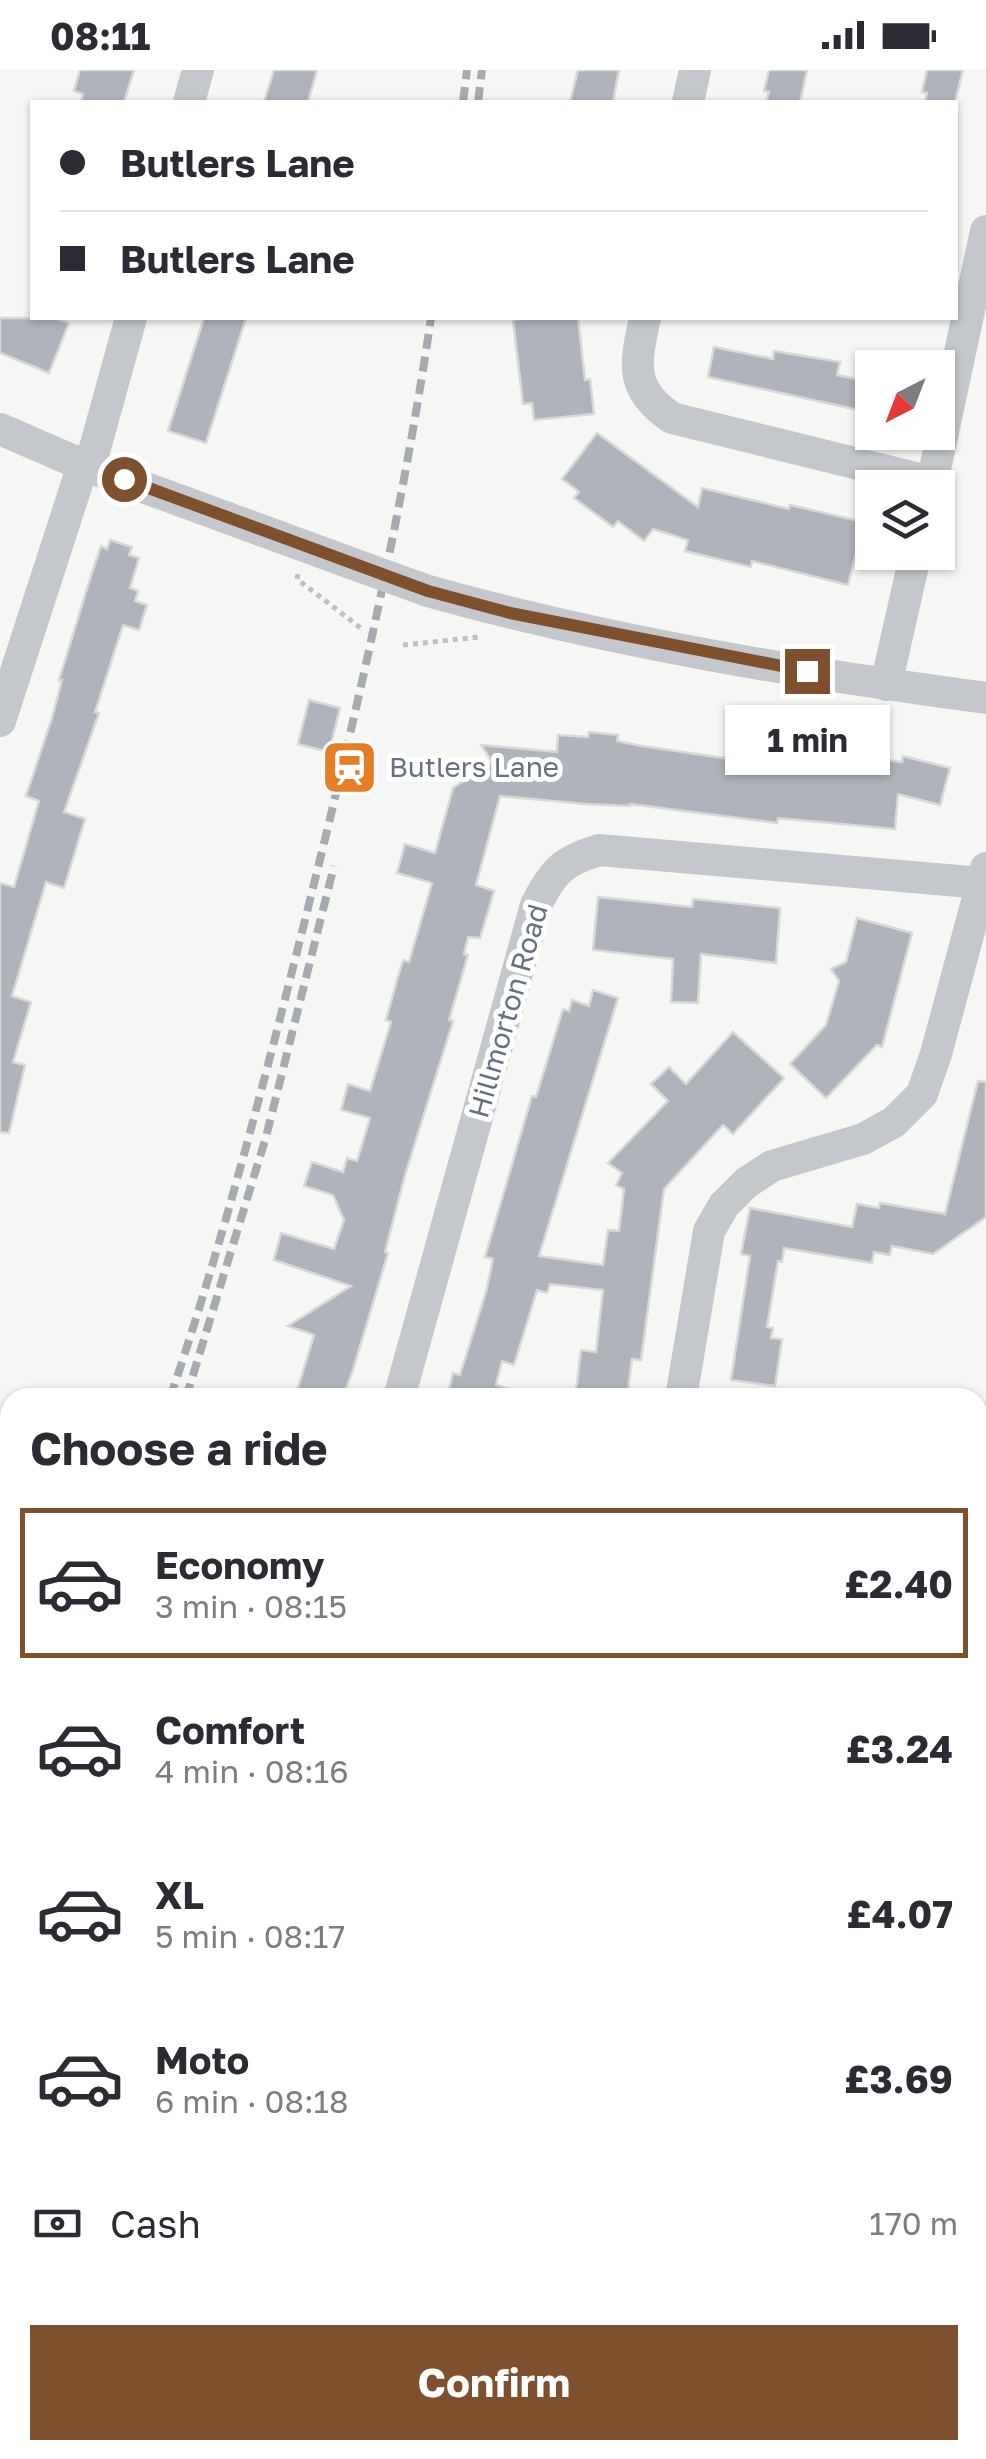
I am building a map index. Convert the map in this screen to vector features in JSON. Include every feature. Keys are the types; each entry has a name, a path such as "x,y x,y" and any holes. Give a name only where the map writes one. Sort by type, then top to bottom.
{"street":[{"path":"190,100 198,70"},
{"path":"688,100 695,70"},
{"path":"934,470 986,230"},
{"path":"0,721 130,320"},
{"path":"645,320 637,372 643,393 672,418 873,470"},
{"path":"0,429 86,466 367,569 502,612 886,685 986,698"},
{"path":"886,685 912,570"},
{"name":"Hillmorton Road","path":"402,1388 536,905 548,880 562,866 599,850 984,876"},
{"path":"683,1388 709,1232 724,1205 746,1183 772,1166 863,1139 894,1122 922,1094 984,876"}],"path":[{"path":"297,579 362,629"},
{"path":"404,646 495,636"}],"building":[{"path":"80,70 134,70 125,100 82,100 83,94 74,91"},
{"path":"274,70 317,70 309,100 265,100"},
{"path":"578,70 619,70 613,100 570,100"},
{"path":"769,70 807,70 800,100 767,100 769,92 764,91"},
{"path":"927,70 963,70 956,100 925,100 927,93 922,92"},
{"path":"0,318 69,323 49,373 0,353"},
{"path":"203,320 245,320 206,443 168,431"},
{"path":"513,320 578,320 585,380 590,379 594,414 534,420 532,403 523,404"},
{"path":"714,347 773,359 774,351 840,362 837,375 855,379 855,409 708,377"},
{"path":"597,433 698,507 702,488 855,520 855,557 848,585 752,561 751,567 685,551 688,540 653,529 644,541 618,521 613,527 574,498 579,492 562,479"},
{"path":"110,540 132,547 129,555 139,558 130,588 138,591 135,601 147,605 139,630 123,625 95,712 99,713 64,812 85,819 64,888 46,882 12,996 31,1002 13,1062 25,1065 9,1133 0,1132 0,883 14,887 39,801 26,796 91,576 101,546 107,549"},
{"path":"309,700 340,708 329,752 298,744"},
{"path":"589,732 618,735 617,741 745,761 747,750 799,756 799,749 902,762 903,756 950,768 940,805 898,794 895,829 778,818 777,823 630,804 500,796 476,885 494,891 480,938 468,937 464,954 468,955 449,1020 453,1021 405,1175 385,1252 388,1253 352,1373 346,1388 298,1388 314,1335 288,1326 351,1286 274,1260 281,1233 334,1249 344,1220 333,1195 304,1186 312,1162 343,1172 347,1158 357,1161 370,1118 341,1110 348,1084 370,1091 391,1022 386,1020 403,960 409,962 432,883 397,873 405,844 435,853 453,788 492,762 481,745 557,752 558,735 588,737"},
{"path":"598,897 692,907 693,899 780,908 776,963 701,954 698,1003 671,1002 673,959 593,950"},
{"path":"857,918 912,933 882,1047 877,1045 826,1098 790,1064 826,1025 839,981 831,969 846,962"},
{"path":"593,990 618,998 539,1256 603,1265 608,1230 619,1231 624,1189 616,1185 622,1173 608,1163 668,1101 651,1084 669,1067 686,1084 733,1032 784,1078 733,1134 723,1125 664,1189 641,1360 632,1359 628,1388 576,1388 581,1350 596,1352 603,1290 550,1284 547,1293 537,1290 514,1365 502,1361 496,1385 506,1388 449,1388 453,1373 460,1375 486,1292 493,1259 485,1257 532,1096 536,1097 563,1009 569,1011 572,1000 589,1006"},
{"path":"978,1081 986,1082 986,1217 933,1254 892,1246 890,1255 874,1252 872,1263 784,1248 782,1262 778,1261 767,1327 773,1328 771,1338 782,1339 775,1386 731,1380 750,1256 741,1254 750,1208 852,1227 857,1204 879,1208 880,1203 945,1214"}],"railway":[{"path":"463,100 467,70"},
{"path":"478,100 482,70"},
{"path":"173,1388 242,1162 323,849 391,547 431,320"},
{"path":"189,1388 266,1137 334,866"}],"place":[{"name":"Butlers Lane","path":"350,767"}],"route":[{"path":"124,479 428,591 510,613 807,671"}]}
